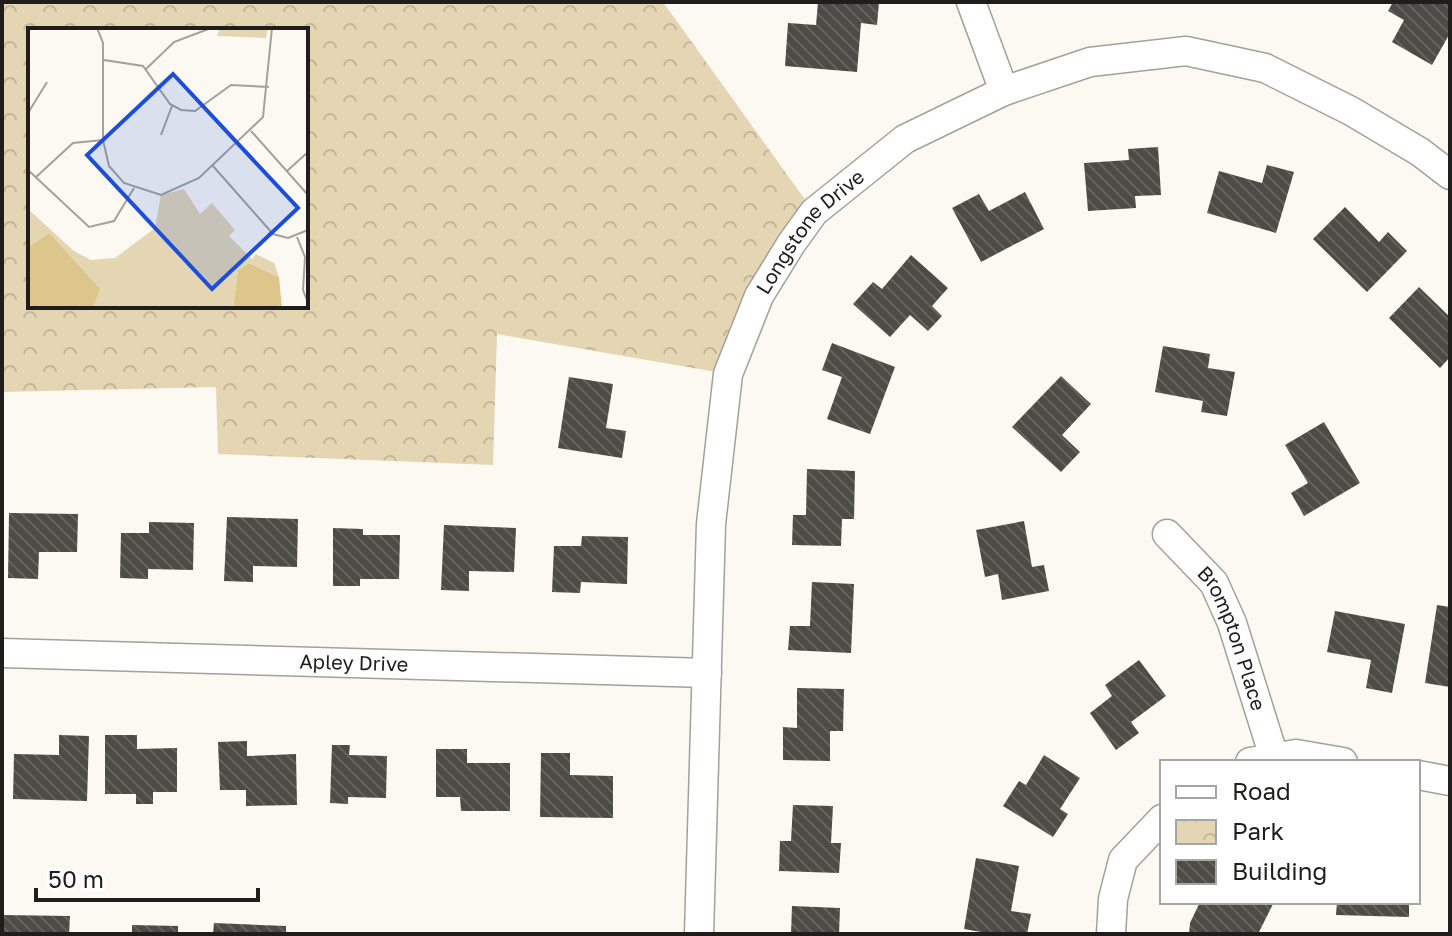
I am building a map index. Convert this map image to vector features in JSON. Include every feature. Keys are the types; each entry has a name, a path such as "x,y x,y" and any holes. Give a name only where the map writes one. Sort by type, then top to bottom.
{"street":[{"path":"971,2 1004,91"},
{"name":"Longstone Drive","path":"699,934 711,524 728,374 759,296 814,212 905,139 1004,91 1090,62 1186,51 1265,68 1351,111 1420,152 1449,174"},
{"name":"Brompton Place","path":"1167,534 1214,583 1232,623 1262,760"},
{"name":"Apley Drive","path":"2,653 707,673"},
{"path":"1262,760 1296,754 1331,760"},
{"path":"1420,775 1450,781"},
{"path":"1111,934 1113,899 1123,860 1160,821"}],"green space":[{"path":"2,2 663,2 814,212 728,374 497,334 493,465 218,454 216,387 2,392"}],"building":[{"path":"818,2 879,2 877,25 861,23 857,72 785,66 788,23 816,25"},
{"path":"1393,2 1450,2 1450,33 1432,65 1392,42 1404,20 1388,11"},
{"path":"1158,147 1161,195 1135,196 1136,208 1088,211 1084,163 1129,160 1128,149"},
{"path":"1267,165 1294,172 1276,233 1207,213 1219,171 1262,183"},
{"path":"1025,192 1044,229 981,262 952,208 979,194 989,211"},
{"path":"1345,207 1379,242 1388,232 1407,251 1367,292 1313,239"},
{"path":"911,255 948,288 932,306 942,316 928,331 910,315 890,337 853,304 873,282 882,289"},
{"path":"1419,287 1450,317 1450,357 1440,368 1389,318"},
{"path":"832,343 895,367 870,434 827,419 842,377 822,370"},
{"path":"1163,346 1210,354 1208,368 1235,372 1227,416 1201,412 1203,401 1155,392"},
{"path":"1061,376 1091,404 1062,435 1080,452 1061,472 1012,427"},
{"path":"569,377 613,384 606,428 626,431 622,458 558,448"},
{"path":"1324,422 1360,483 1304,516 1291,493 1308,483 1285,445"},
{"path":"807,469 855,471 854,519 842,519 841,546 792,545 793,515 806,515"},
{"path":"9,513 78,514 77,552 39,552 38,579 8,578"},
{"path":"227,517 298,519 297,567 253,566 253,582 224,581"},
{"path":"1024,521 1032,567 1044,565 1049,591 1002,600 998,574 985,577 976,530"},
{"path":"149,522 194,523 193,570 148,569 148,579 120,578 121,533 149,533"},
{"path":"444,525 516,528 514,572 469,571 469,591 441,590"},
{"path":"333,528 363,529 363,535 400,535 399,579 360,579 360,586 333,586"},
{"path":"582,536 628,537 627,584 581,582 580,593 552,592 554,546 581,546"},
{"path":"812,582 854,584 851,653 788,650 790,626 810,626"},
{"path":"1437,605 1450,607 1450,687 1425,683"},
{"path":"1335,611 1405,624 1392,693 1366,688 1371,660 1327,652"},
{"path":"1139,660 1166,696 1131,722 1139,733 1116,750 1090,713 1112,696 1105,685"},
{"path":"797,688 844,689 843,731 830,731 830,761 783,760 783,727 797,728"},
{"path":"59,735 89,736 87,801 13,799 14,754 59,755"},
{"path":"105,735 137,735 137,749 177,748 177,792 153,792 153,804 136,804 136,794 105,794"},
{"path":"247,741 247,756 296,754 297,805 246,806 246,790 220,790 218,742"},
{"path":"332,745 350,745 349,755 387,756 386,798 348,797 348,804 330,803"},
{"path":"436,749 467,749 467,763 510,763 510,811 461,811 460,797 436,797"},
{"path":"541,753 570,753 570,775 613,776 613,818 540,817"},
{"path":"1044,755 1080,778 1060,809 1068,814 1053,837 1003,806 1019,781 1026,785"},
{"path":"793,805 833,806 831,843 841,843 839,873 779,871 780,841 791,841"},
{"path":"976,858 1019,866 1011,911 1031,914 1027,934 992,934 964,929"},
{"path":"1199,904 1273,904 1258,934 1189,934 1190,923"},
{"path":"1337,904 1409,904 1409,917 1336,915"},
{"path":"792,906 840,908 839,934 791,934"},
{"path":"2,915 70,916 69,934 2,934"},
{"path":"214,923 286,926 286,934 213,934"},
{"path":"132,925 178,926 178,934 132,934"}]}
